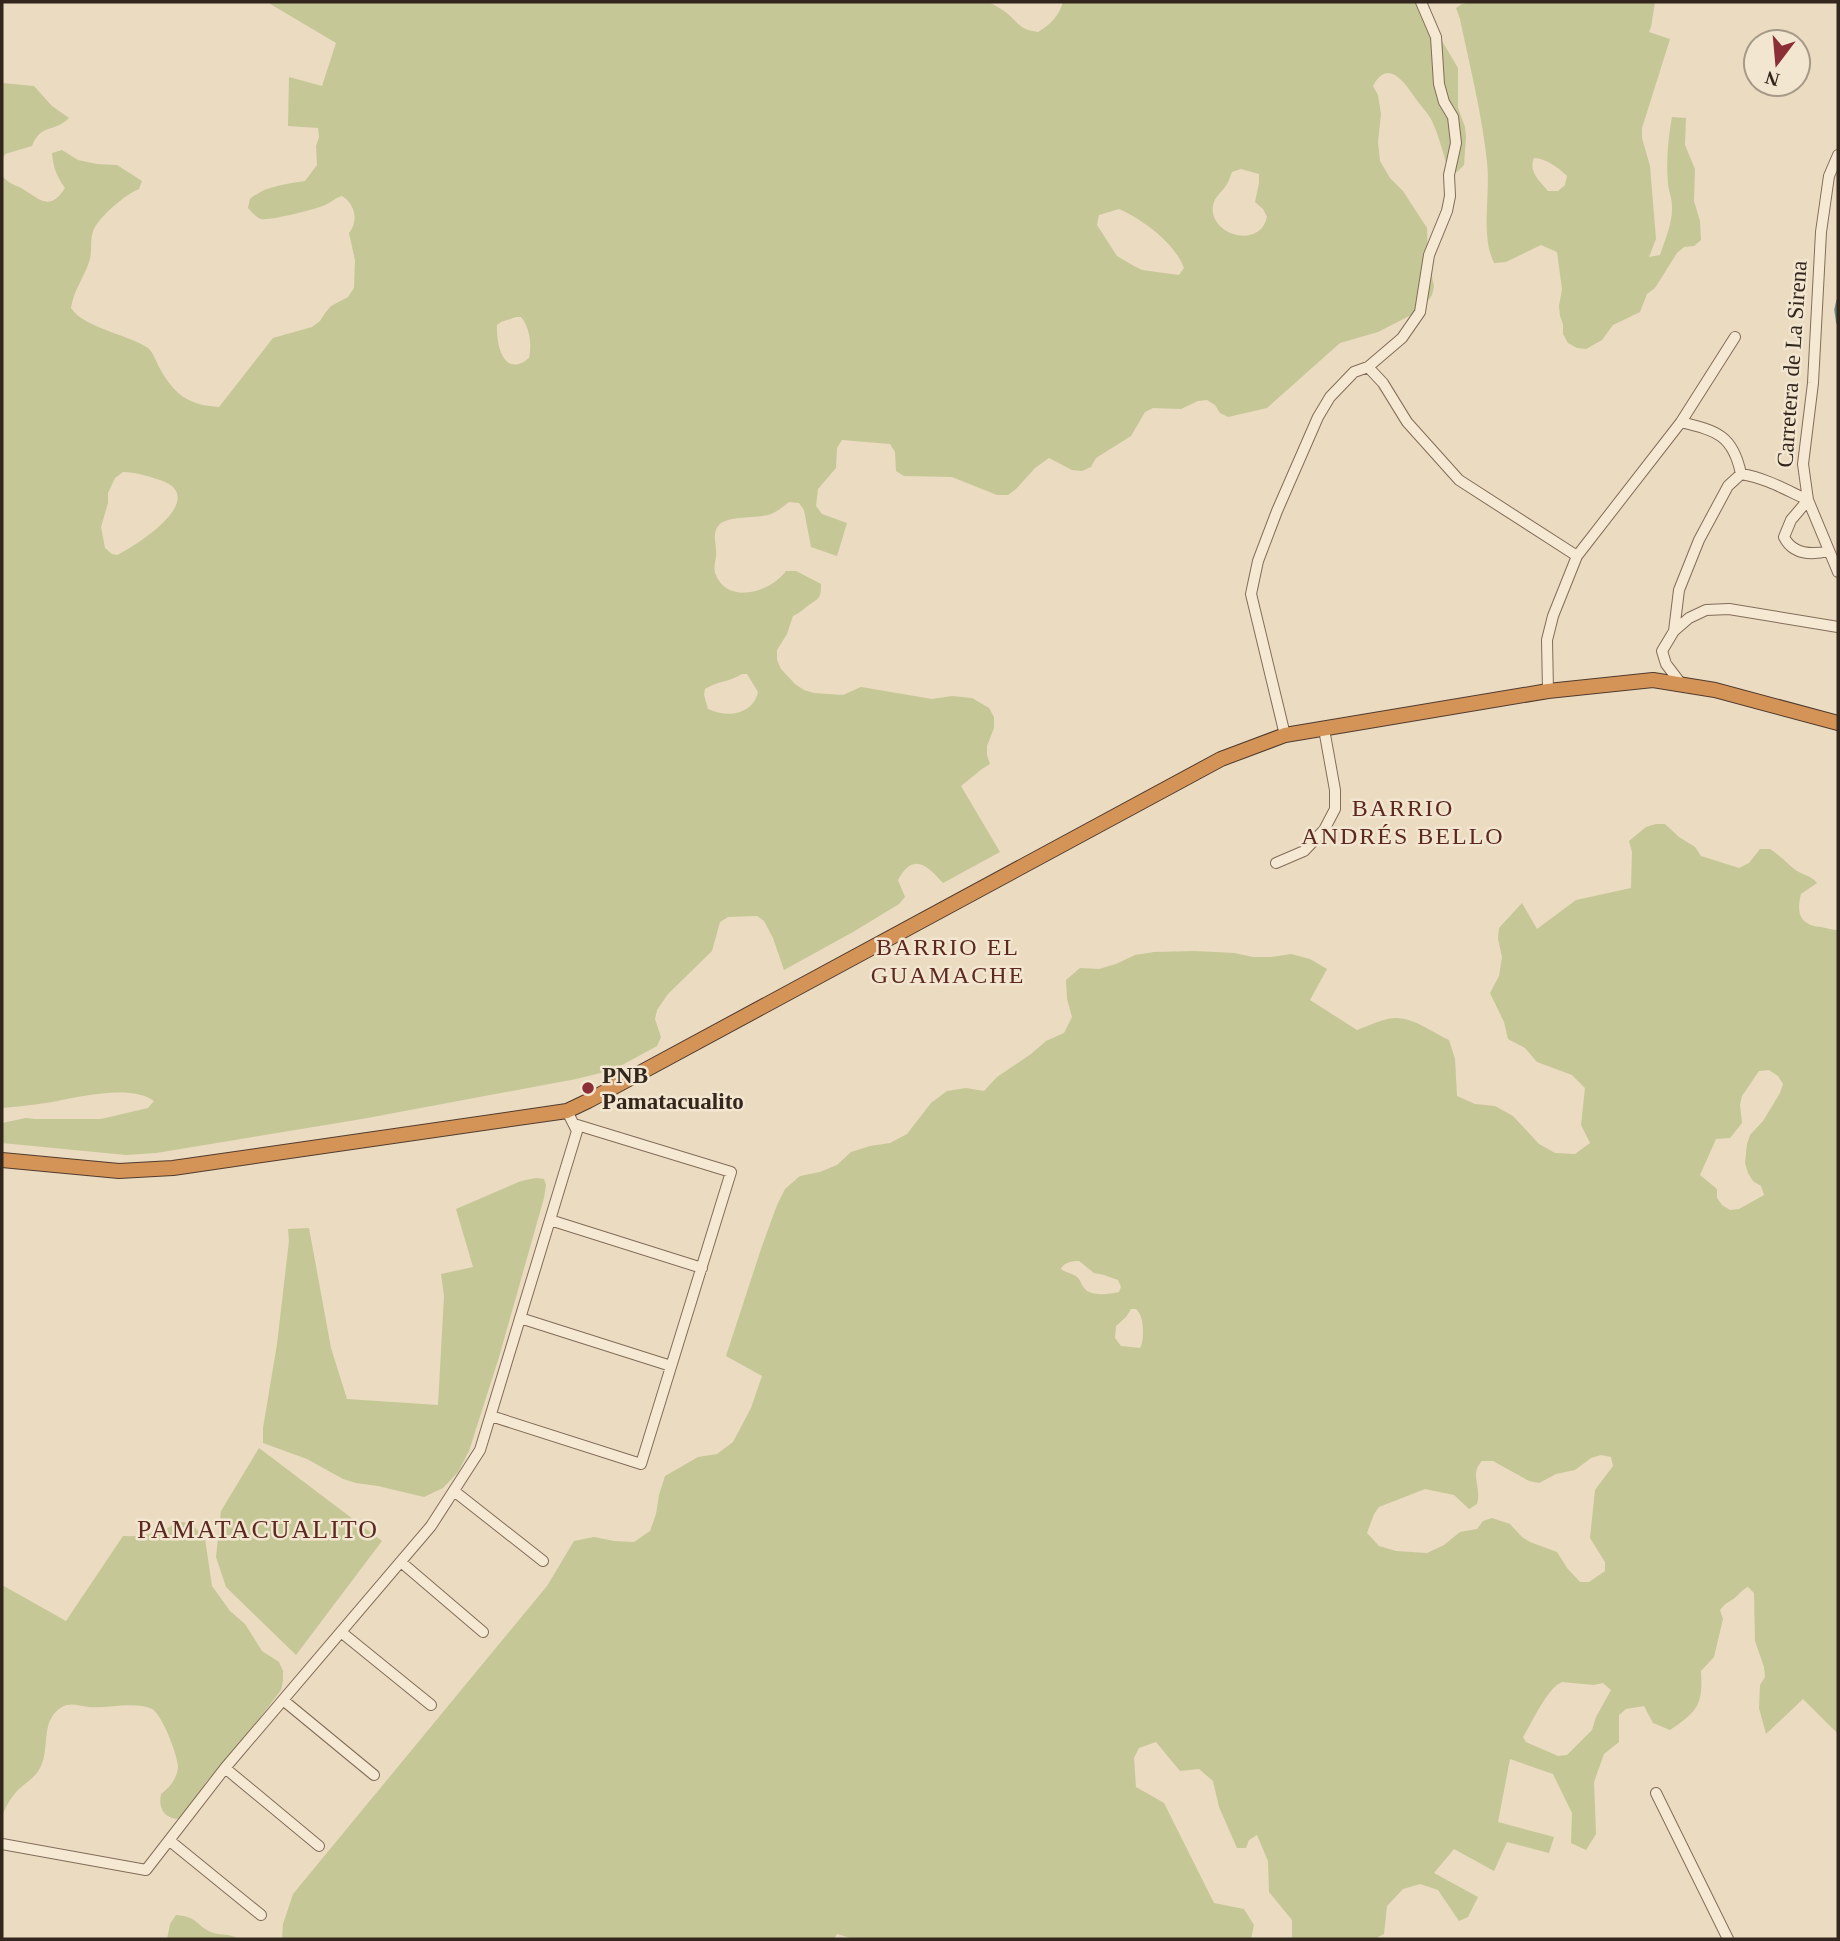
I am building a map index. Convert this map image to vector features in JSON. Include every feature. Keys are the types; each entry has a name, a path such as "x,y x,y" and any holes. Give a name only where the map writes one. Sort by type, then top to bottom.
{"highway":[{"path":"2,1160 119,1171 173,1168 570,1118 588,1101 1221,759 1285,735 1548,691 1653,680 1715,690 1838,723"}],"street":[{"path":"1285,735 1251,594 1258,561 1318,417 1330,397 1354,372 1368,367 1402,338 1420,312 1429,255 1447,211 1450,196 1449,175 1456,143 1452,117 1439,84 1436,37 1420,2"},
{"name":"Carretera de La Sirena","path":"1838,155 1829,176 1821,232 1813,383 1803,464 1808,500 1838,572"},
{"path":"1548,691 1547,640 1553,616 1577,556 1681,422 1735,337"},
{"path":"1368,367 1383,383 1407,422 1459,480 1577,556"},
{"path":"1681,422 1711,429 1727,440 1737,455 1741,474"},
{"path":"1741,474 1773,482 1808,500 1791,520 1784,537 1789,546 1802,552 1817,554 1829,551"},
{"path":"1674,631 1679,590 1699,540 1728,486 1741,474"},
{"path":"1682,685 1666,664 1662,651 1674,631 1689,618 1706,610 1729,609 1838,627"},
{"path":"1276,863 1304,851 1324,831 1335,809 1335,790 1324,729"},
{"path":"2,1844 146,1870 225,1768 431,1526 481,1450 577,1130 570,1118"},
{"path":"491,1416 641,1464 731,1172 570,1118"},
{"path":"550,1220 702,1268"},
{"path":"520,1318 671,1366"},
{"path":"454,1491 543,1561"},
{"path":"401,1562 483,1632"},
{"path":"341,1632 431,1705"},
{"path":"283,1700 374,1775"},
{"path":"225,1768 319,1846"},
{"path":"1656,1793 1728,1939"},
{"path":"170,1841 261,1916"}],"green space":[{"path":"267,2 989,2 1022,27 1038,32 1054,19 1063,2 1419,2 1458,68 1458,108 1466,137 1464,165 1457,172 1448,169 1432,121 1402,80 1390,73 1379,78 1373,86 1378,95 1381,114 1378,142 1380,161 1427,228 1428,257 1434,286 1432,295 1421,310 1378,332 1340,343 1267,408 1228,417 1207,400 1181,409 1153,408 1145,412 1131,436 1096,458 1091,467 1082,471 1072,470 1049,458 1008,495 997,495 952,477 904,476 896,471 895,452 890,444 842,440 837,448 836,468 818,489 816,506 822,514 847,523 837,556 811,547 804,510 799,503 789,502 771,514 729,520 719,525 715,534 714,567 721,583 729,590 760,590 786,571 796,571 821,584 818,599 793,616 787,634 777,650 781,669 795,684 814,693 843,695 861,687 932,699 952,696 972,698 989,708 994,717 994,728 987,746 990,764 961,786 1000,852 943,883 920,864 909,866 898,880 905,897 899,904 784,970 764,921 757,916 728,917 720,922 712,951 668,994 657,1010 655,1019 661,1037 657,1046 613,1070 362,1119 156,1153 126,1155 2,1143 2,1123 26,1118 101,1119 148,1108 154,1101 144,1096 117,1092 2,1108 2,175 8,182 39,199 49,202 54,200 65,188 56,172 52,153 62,150 78,160 117,165 142,181 139,189 114,206 94,229 89,262 71,308 86,321 148,348 170,384 190,401 219,407 273,338 312,327 331,306 348,297 354,288 355,260 349,233 355,218 353,208 346,199 342,196 314,209 274,218 261,219 248,208 250,199 262,191 305,181 317,165 318,128 288,126 289,77 322,86 336,43","holes":["1241,169 1259,174 1255,202 1267,217 1262,227 1246,236 1226,231 1218,224 1214,215 1214,202 1232,172","1119,209 1138,219 1166,241 1184,268 1179,275 1142,270 1117,256 1097,225 1099,215","521,317 530,336 529,358 513,365 503,357 497,333 497,325","128,472 160,480 174,488 178,497 166,520 117,555 105,548 101,527 108,493 115,478","747,674 758,692 751,706 731,714 708,709 705,689"]},
{"path":"1655,2 1649,32 1670,39 1642,128 1650,166 1656,239 1649,257 1660,255 1671,218 1672,203 1667,167 1672,117 1686,118 1685,145 1695,169 1694,201 1700,221 1701,240 1677,253 1655,288 1647,294 1640,312 1613,325 1602,340 1586,349 1568,343 1563,334 1559,306 1562,289 1557,252 1541,245 1506,262 1494,263 1490,252 1487,227 1487,162 1475,90 1456,8 1462,4","holes":["1534,158 1552,164 1567,176 1565,185 1558,191 1548,191 1536,176"]},
{"path":"2,83 34,86 52,106 69,118 39,134 32,146 5,154 2,161"},
{"path":"1665,824 1695,847 1701,856 1739,868 1749,863 1760,849 1770,849 1817,883 1801,894 1799,907 1804,921 1814,926 1838,930 1838,1734 1803,1699 1766,1734 1759,1708 1760,1685 1765,1677 1764,1667 1755,1641 1754,1593 1748,1587 1720,1610 1723,1619 1714,1657 1701,1671 1699,1700 1687,1718 1670,1730 1653,1723 1644,1706 1626,1709 1619,1715 1619,1742 1604,1754 1594,1782 1596,1834 1586,1850 1571,1843 1572,1813 1553,1774 1510,1759 1498,1822 1554,1837 1549,1853 1507,1842 1494,1871 1454,1849 1434,1873 1478,1897 1468,1917 1459,1921 1438,1890 1420,1884 1403,1889 1387,1906 1384,1934 1374,1939 1292,1939 1292,1920 1269,1892 1268,1861 1257,1835 1249,1840 1246,1848 1237,1848 1219,1807 1213,1781 1199,1769 1180,1771 1156,1742 1139,1748 1134,1758 1136,1787 1164,1803 1214,1903 1244,1909 1254,1925 1251,1939 854,1939 837,1934 834,1939 282,1939 283,1924 293,1894 547,1586 574,1541 594,1537 634,1542 650,1531 665,1476 698,1457 717,1454 733,1442 751,1408 762,1376 726,1356 777,1205 785,1189 800,1176 837,1165 851,1152 890,1143 907,1134 931,1103 947,1091 966,1088 984,1091 997,1077 1046,1041 1064,1033 1072,1017 1066,980 1080,968 1099,969 1135,955 1154,952 1195,951 1253,957 1291,954 1310,959 1327,969 1310,1000 1357,1030 1396,1018 1417,1023 1449,1040 1455,1059 1457,1096 1475,1104 1495,1106 1513,1116 1539,1144 1555,1153 1575,1154 1590,1143 1581,1125 1585,1088 1572,1075 1537,1062 1525,1048 1508,1039 1504,1022 1490,993 1499,976 1502,957 1498,939 1499,928 1522,903 1537,929 1576,900 1631,888 1632,852 1629,841 1646,827","holes":["1769,1070 1778,1076 1783,1084 1747,1144 1745,1163 1748,1173 1753,1181 1761,1186 1764,1195 1739,1209 1730,1210 1717,1198 1717,1189 1700,1175 1716,1139 1730,1138 1742,1123 1742,1096 1759,1071","1079,1261 1094,1273 1118,1280 1121,1287 1119,1292 1100,1294 1087,1291 1077,1277 1061,1269 1071,1262","1131,1309 1136,1309 1141,1316 1143,1333 1140,1348 1121,1346 1115,1338 1116,1326","1601,1455 1611,1457 1613,1466 1595,1490 1590,1538 1605,1562 1605,1571 1589,1582 1580,1582 1557,1552 1530,1542 1510,1524 1492,1518 1483,1521 1477,1529 1460,1532 1444,1545 1427,1553 1396,1551 1379,1546 1367,1533 1379,1507 1425,1489 1454,1495 1469,1509 1477,1504 1476,1471 1482,1461 1493,1461 1529,1481 1539,1483 1556,1474 1575,1470 1591,1458","1562,1682 1594,1685 1603,1683 1611,1690 1592,1730 1567,1755 1558,1756 1526,1742 1523,1737 1551,1691"]},
{"path":"544,1179 544,1198 499,1357 469,1451 458,1472 443,1488 424,1497 356,1483 343,1479 307,1459 263,1443 263,1428 277,1344 289,1241 288,1229 309,1228 331,1348 347,1399 438,1405 444,1296 441,1274 473,1267 456,1209 521,1181"},
{"path":"259,1448 382,1541 296,1655 226,1587 216,1557 221,1511"},
{"path":"181,1522 191,1523 205,1539 212,1586 230,1611 245,1624 262,1651 279,1662 283,1671 281,1690 233,1753 206,1782 197,1800 180,1819 166,1815 160,1804 161,1794 172,1782 178,1767 169,1736 156,1712 129,1705 69,1705 55,1712 48,1726 41,1766 14,1795 2,1816 2,1585 66,1621 123,1536 153,1533"},
{"path":"176,1915 193,1919 211,1932 239,1939 167,1939 170,1924"}],"waterway":[{"path":"1838,301 1838,323"}],"place":[{"name":"PNB Pamatacualito","path":"588,1088"}],"district":[{"name":"BARRIO ANDRÉS BELLO","path":"1403,822"},
{"name":"BARRIO EL GUAMACHE","path":"948,961"},
{"name":"PAMATACUALITO","path":"258,1529"}]}
